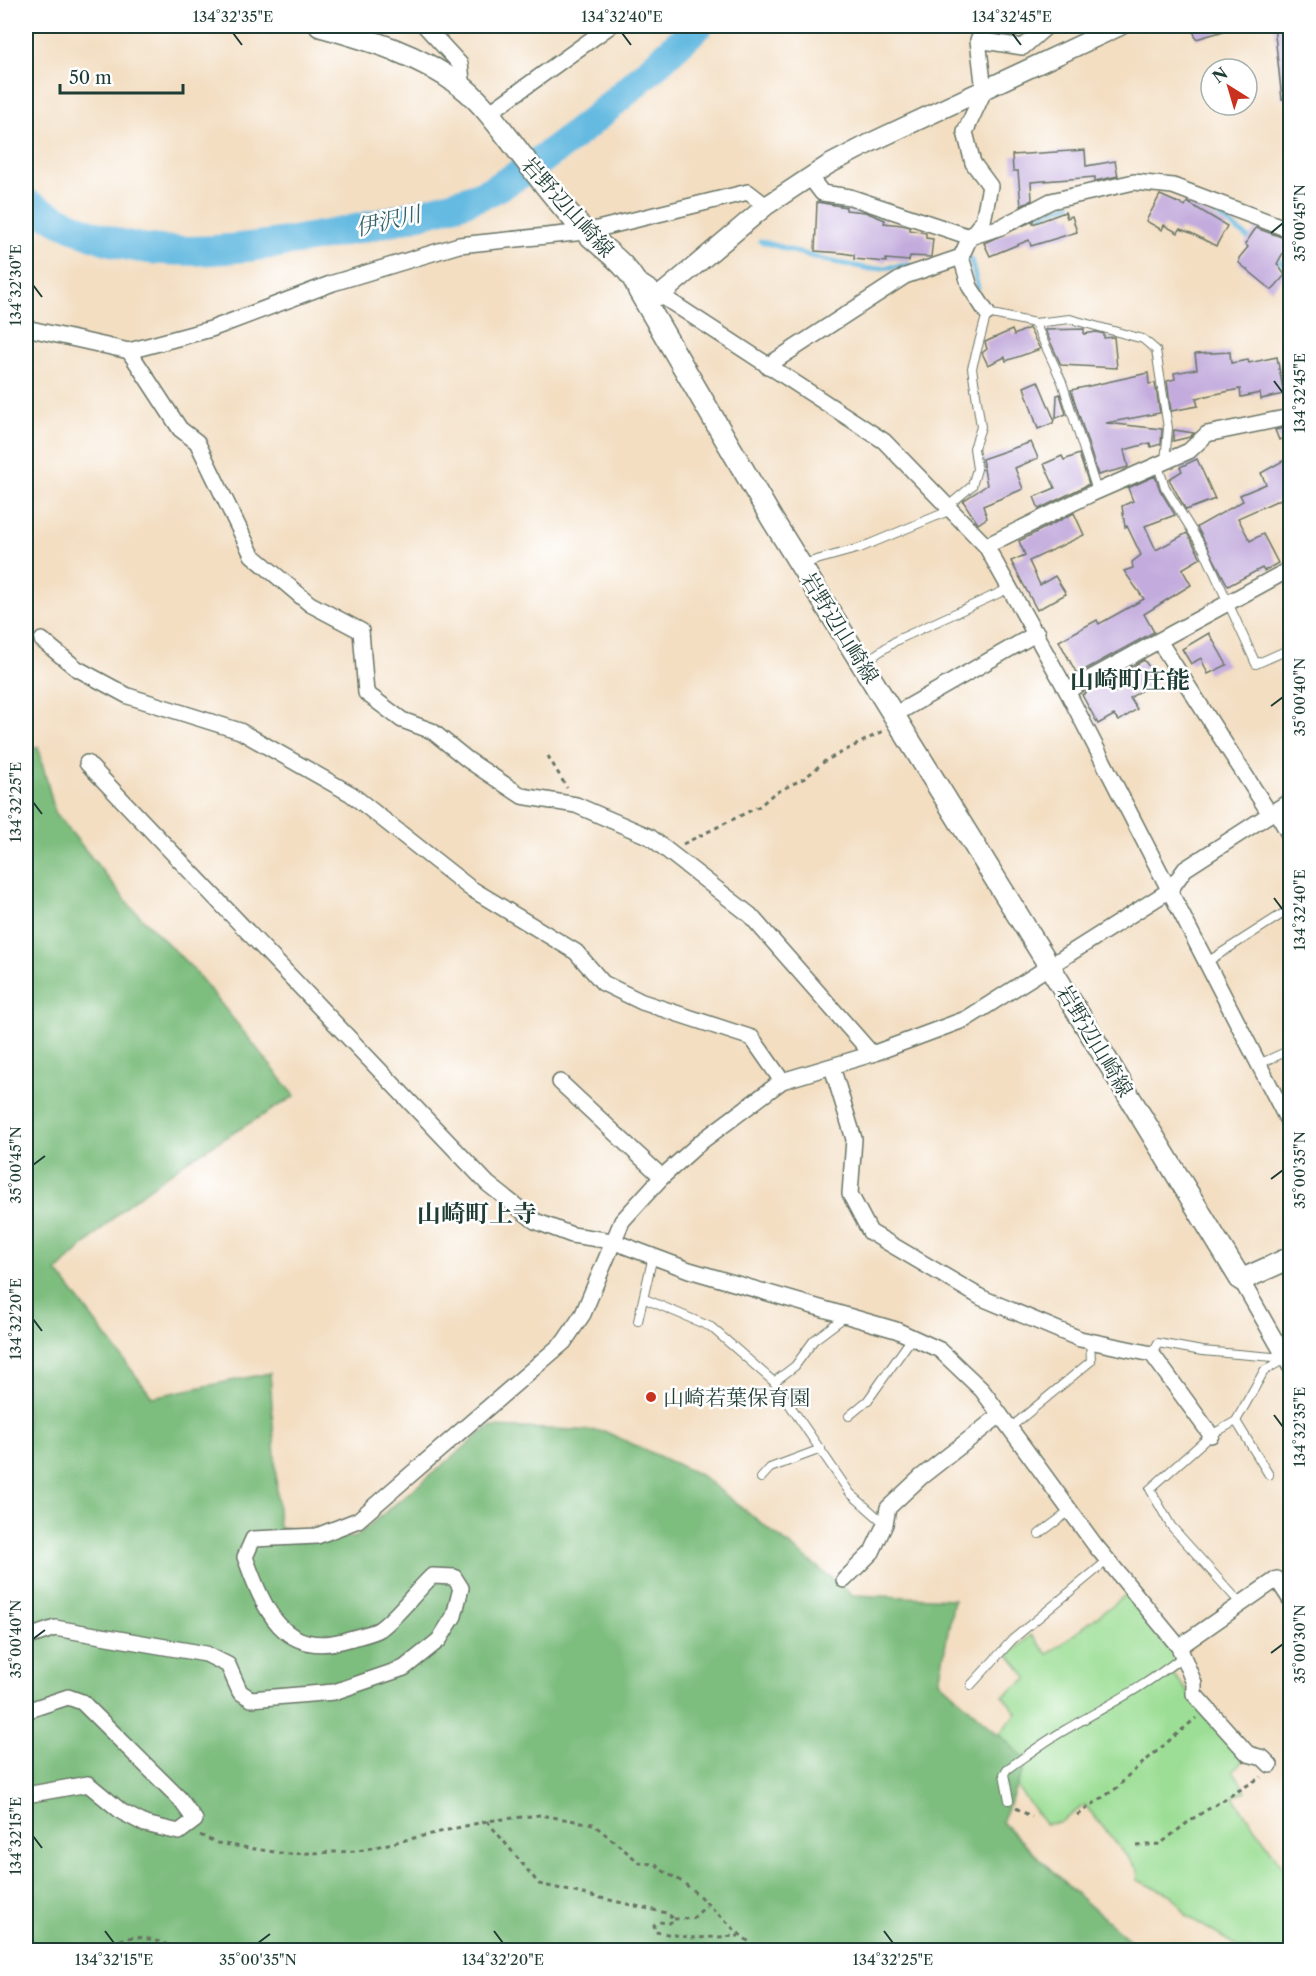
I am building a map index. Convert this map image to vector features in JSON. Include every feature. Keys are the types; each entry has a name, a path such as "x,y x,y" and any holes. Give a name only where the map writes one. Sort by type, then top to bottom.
{"main road":[{"name":"岩野辺山崎線","path":"320,26 380,43 423,61 463,87 492,117 557,201 585,232 636,279 645,301 801,565 1050,966 1240,1280"},
{"path":"1240,1280 1290,1258"}],"street":[{"path":"425,26 460,64 463,87"},
{"path":"492,117 610,26"},
{"path":"987,313 970,287 961,257 970,237 984,221 990,186 973,163 965,132 984,90 978,40 1023,47 1047,26"},
{"path":"659,296 766,206 810,177 874,141 1120,26"},
{"path":"810,177 822,193 855,199 970,237 1001,227 1051,201 1134,182 1173,186 1290,230"},
{"path":"26,328 129,351 211,329 333,283 459,245 585,232 748,192 766,206"},
{"path":"767,366 906,276 961,257"},
{"path":"636,279 884,441 986,546 1067,691 1290,1125"},
{"path":"129,351 180,429 197,442 252,555 310,604 361,631 366,693 402,720 432,731 468,760 522,796 576,805 650,837 750,915 872,1054"},
{"path":"986,546 1097,491 1189,451 1207,434 1290,417"},
{"path":"1067,691 1290,569"},
{"path":"896,719 1036,633"},
{"path":"42,640 76,668 128,696 240,731 351,794 470,888 576,952 603,983 642,1002 752,1038 782,1081"},
{"path":"1159,641 1290,836"},
{"path":"87,763 488,1184 535,1221 572,1235 612,1241 751,1290 846,1317 912,1338 940,1350 982,1390 1070,1511 1181,1651 1194,1683 1194,1694 1248,1754 1263,1758 1270,1765"},
{"path":"26,1638 55,1628 206,1654 228,1665 240,1692 251,1699 334,1692 404,1668 439,1640 454,1616 461,1588 454,1576 432,1576 379,1630 337,1643 308,1645 281,1629 259,1595 245,1557 253,1539 316,1536 358,1520 564,1342 584,1314 622,1221 662,1177 702,1141 782,1081 872,1054 966,1019 1170,890 1185,869 1290,801"},
{"path":"832,1067 854,1139 850,1194 870,1232 982,1298 1090,1341 1152,1354 1211,1435"},
{"path":"560,1082 662,1177"},
{"path":"1240,1280 1288,1362"},
{"path":"844,1580 872,1552 885,1524 888,1508 921,1477 1005,1421"},
{"path":"1181,1651 1241,1604 1278,1579 1290,1599"},
{"path":"26,1711 69,1697 82,1702 179,1798 195,1820 179,1832 145,1824 122,1812 88,1784 26,1795"}],"lane":[{"path":"801,565 860,548 950,508 972,486 977,469 975,448 981,427 972,368 987,313 1035,323 1070,319 1143,339 1156,350 1168,428 1161,464 1165,487 1190,523 1256,664 1290,649"},
{"path":"1035,323 1062,382 1097,491"},
{"path":"862,664 897,640 1010,588"},
{"path":"1207,962 1290,909"},
{"path":"1260,1064 1290,1050"},
{"path":"638,1321 645,1299 653,1256"},
{"path":"645,1299 711,1327 774,1382 850,1493 885,1524"},
{"path":"774,1382 795,1366 813,1340 846,1317"},
{"path":"849,1416 867,1400 912,1338"},
{"path":"1005,1421 1091,1360 1090,1341"},
{"path":"1152,1354 1158,1343 1288,1362"},
{"path":"1241,1604 1171,1526 1150,1489 1211,1435 1236,1421 1264,1371 1288,1362"},
{"path":"1236,1421 1269,1474"},
{"path":"761,1478 770,1468 821,1449"},
{"path":"1039,1533 1070,1511"},
{"path":"971,1685 1013,1639 1108,1560"},
{"path":"1008,1800 1004,1774 1007,1769 1063,1731 1102,1710 1166,1670 1181,1651"}],"path":[{"path":"668,852 760,806 773,794 805,778 825,761 896,719"},
{"path":"548,756 576,805"},
{"path":"1077,1815 1121,1785 1124,1779 1207,1708"},
{"path":"1137,1846 1160,1844 1192,1819 1268,1773 1270,1765"},
{"path":"185,1827 217,1843 287,1854 358,1851 487,1821 540,1815 593,1824 640,1863 656,1864 667,1876 681,1882 738,1936 761,1950"},
{"path":"487,1821 539,1884 667,1914 674,1919 693,1918 706,1906"},
{"path":"674,1919 670,1923 659,1922 654,1926 655,1932 694,1938 738,1936"},
{"path":"105,1950 115,1940 150,1937 180,1950"}],"green space":[{"path":"38,747 55,812 132,908 194,970 295,1096 188,1160 128,1204 57,1271 152,1397 270,1373 279,1527 354,1538 489,1427 604,1431 700,1475 853,1595 954,1599 939,1681 1027,1760 1002,1822 1071,1889 1141,1950 26,1950 26,750"},
{"path":"1127,1594 1183,1665 1173,1674 1244,1760 1233,1770 1246,1791 1233,1797 1290,1877 1290,1950 1243,1950 1187,1916 1172,1895 1137,1880 1138,1870 1085,1805 1059,1823 1045,1824 1016,1786 1027,1760 998,1735 1017,1713 1003,1696 1028,1678 1009,1655 1031,1635 1048,1654"}],"building":[{"path":"1192,26 1230,26 1231,29 1196,39"},
{"path":"1274,26 1290,26 1290,99 1282,99"},
{"path":"1085,150 1086,166 1115,161 1118,176 1095,181 1095,177 1031,182 1032,200 1021,206 1018,171 1013,171 1012,155"},
{"path":"1160,195 1185,206 1187,202 1227,226 1216,246 1180,229 1178,233 1164,225 1162,230 1146,221"},
{"path":"817,202 846,207 846,210 865,212 885,220 884,223 902,225 910,227 910,230 926,233 926,238 933,239 931,257 910,256 909,261 886,259 886,262 854,259 854,255 842,253 815,251"},
{"path":"1065,212 1067,218 1072,216 1077,232 1031,246 1029,240 990,256 984,243 1033,221 1033,224"},
{"path":"1256,228 1290,240 1277,264 1285,275 1272,290 1239,263 1239,258 1248,247 1245,244"},
{"path":"1029,328 1040,349 1006,361 1005,357 988,365 982,353 987,349 985,342 1012,330 1014,335"},
{"path":"1084,329 1084,334 1096,332 1104,334 1104,338 1114,337 1117,368 1061,365 1045,330"},
{"path":"1230,352 1231,363 1248,360 1249,363 1277,357 1284,394 1261,399 1260,393 1241,397 1240,389 1196,398 1198,406 1171,411 1167,381 1175,379 1174,373 1197,369 1195,354"},
{"path":"1148,373 1149,384 1155,383 1160,413 1106,423 1162,429 1161,444 1151,447 1150,443 1124,450 1128,467 1098,475 1071,390"},
{"path":"1038,381 1054,419 1053,423 1038,429 1024,387"},
{"path":"1060,394 1066,414 1056,418 1057,395"},
{"path":"1290,427 1290,435 1279,440 1275,430"},
{"path":"1174,430 1194,433 1190,437 1173,441"},
{"path":"1031,442 1038,458 1015,468 1023,489 983,506 987,518 978,524 963,501 987,485 982,459"},
{"path":"1079,454 1089,484 1039,509 1034,497 1055,488 1044,464 1062,456 1064,460"},
{"path":"1290,457 1290,495 1238,518 1250,541 1263,534 1278,563 1264,571 1262,568 1228,586 1197,527 1243,501 1240,495 1266,484 1261,473"},
{"path":"1197,459 1215,499 1186,510 1169,479 1182,471 1180,467"},
{"path":"1155,476 1160,490 1175,515 1145,526 1156,550 1187,533 1201,558 1182,569 1191,585 1144,614 1154,632 1077,674 1059,641 1097,620 1099,624 1144,599 1124,571 1133,568 1132,562 1141,555 1127,526 1125,527 1122,506 1133,501 1128,488"},
{"path":"1074,513 1084,535 1029,561 1040,585 1055,576 1066,594 1037,610 1011,561 1025,555 1019,541"},
{"path":"1209,633 1227,665 1208,674 1201,658 1191,664 1182,649"},
{"path":"1144,660 1158,679 1130,698 1137,709 1119,721 1114,715 1098,724 1082,695 1107,680 1115,692 1136,677 1130,668"}],"waterway":[{"name":"伊沢川","path":"26,203 72,227 121,244 187,251 264,245 303,239 454,205 498,187 552,152 627,91 698,26"},
{"path":"1201,203 1254,242"},
{"path":"1040,215 1070,204"},
{"path":"760,241 824,260 871,269 910,265"},
{"path":"956,250 971,260 978,288"},
{"path":"1274,257 1290,269"},
{"path":"1290,272 1286,301 1290,317"}],"place":[{"name":"山崎若葉保育園","path":"651,1397"}],"district":[{"name":"山崎町庄能","path":"1130,679"},
{"name":"山崎町上寺","path":"477,1213"}]}
